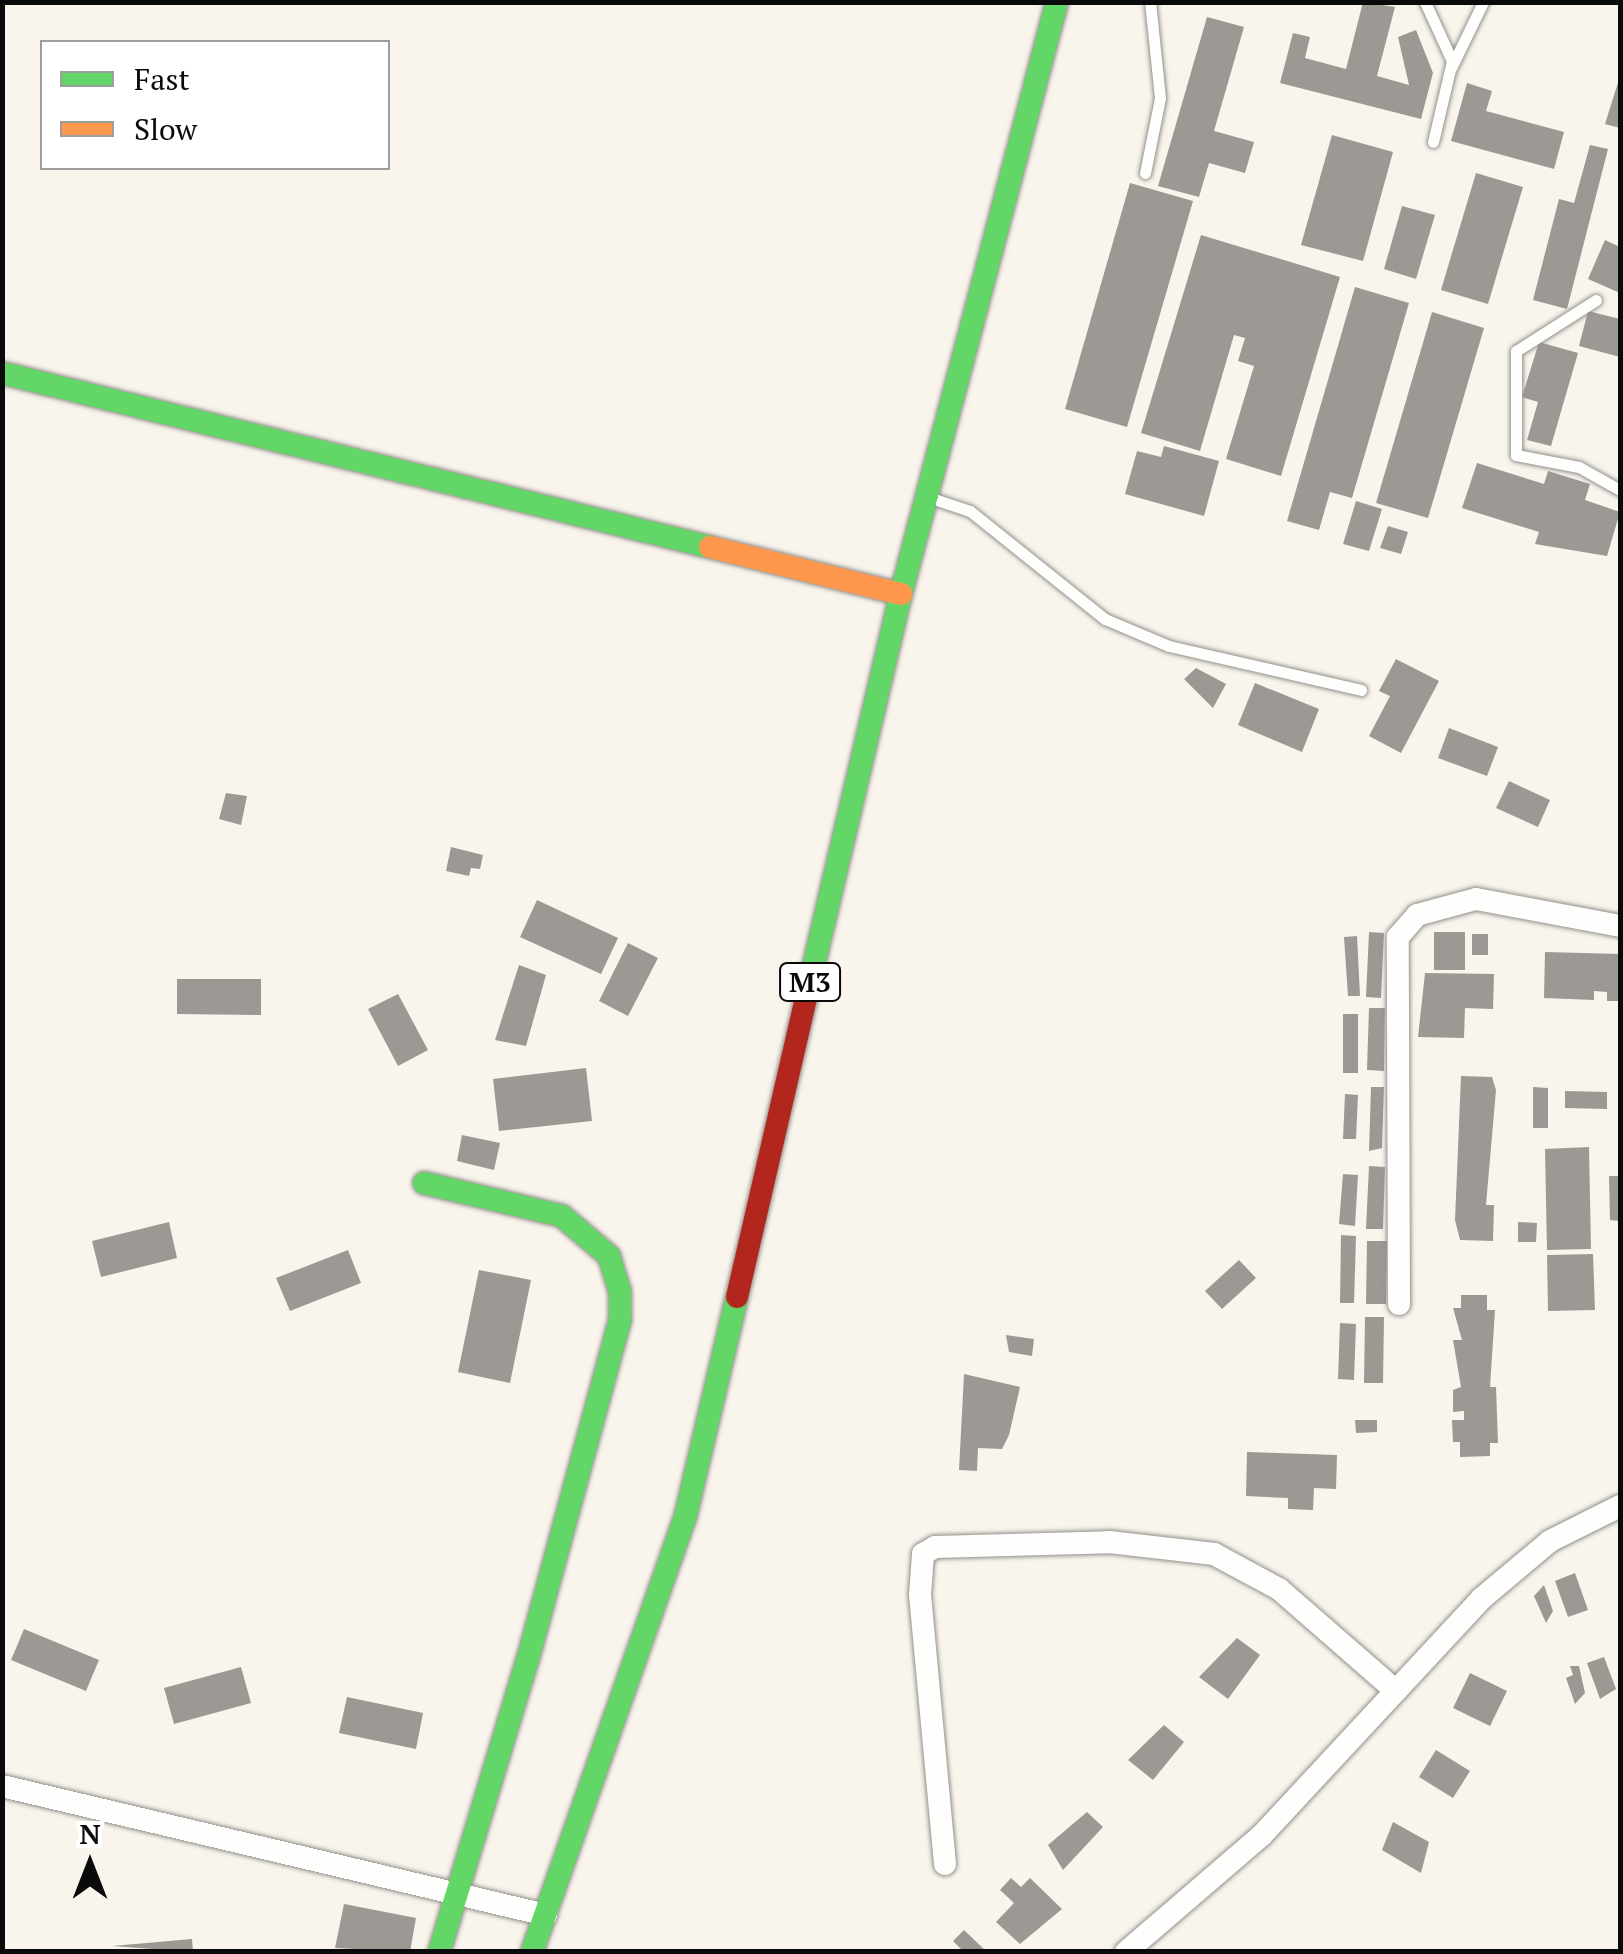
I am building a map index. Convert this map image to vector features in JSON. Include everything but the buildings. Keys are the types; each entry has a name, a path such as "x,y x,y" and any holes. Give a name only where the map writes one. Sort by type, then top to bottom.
{"main road":[{"name":"M3","path":"532,1952 686,1514 901,594 1057,2"},
{"path":"2,373 901,594"},
{"path":"424,1184 562,1216 609,1256 620,1292 620,1320 533,1639 454,1894 440,1952"}],"street":[{"path":"1399,1304 1398,937 1417,916 1476,899 1620,926"},
{"path":"1126,1952 1262,1834 1482,1599 1550,1542 1620,1506"},
{"path":"945,1864 920,1595 923,1554 935,1547 1109,1542 1214,1554 1279,1589 1396,1690"},
{"path":"2,1786 546,1915"}],"lane":[{"path":"1145,173 1160,98 1150,2"},
{"path":"1425,2 1452,68"},
{"path":"1433,142 1452,68 1483,2"},
{"path":"1596,300 1516,350 1516,455 1579,468 1620,490"},
{"path":"927,496 970,511 1105,618 1169,646 1361,690"}],"traffic: fast":[{"path":"807,994 901,594 1057,2"},
{"path":"2,373 710,547"},
{"path":"424,1183 562,1216 609,1256 620,1292 620,1320 528,1658 439,1952"},
{"path":"532,1952 686,1514 737,1297"}],"traffic: slow":[{"path":"710,547 901,594"}],"traffic: jam":[{"path":"737,1297 807,994"}]}
